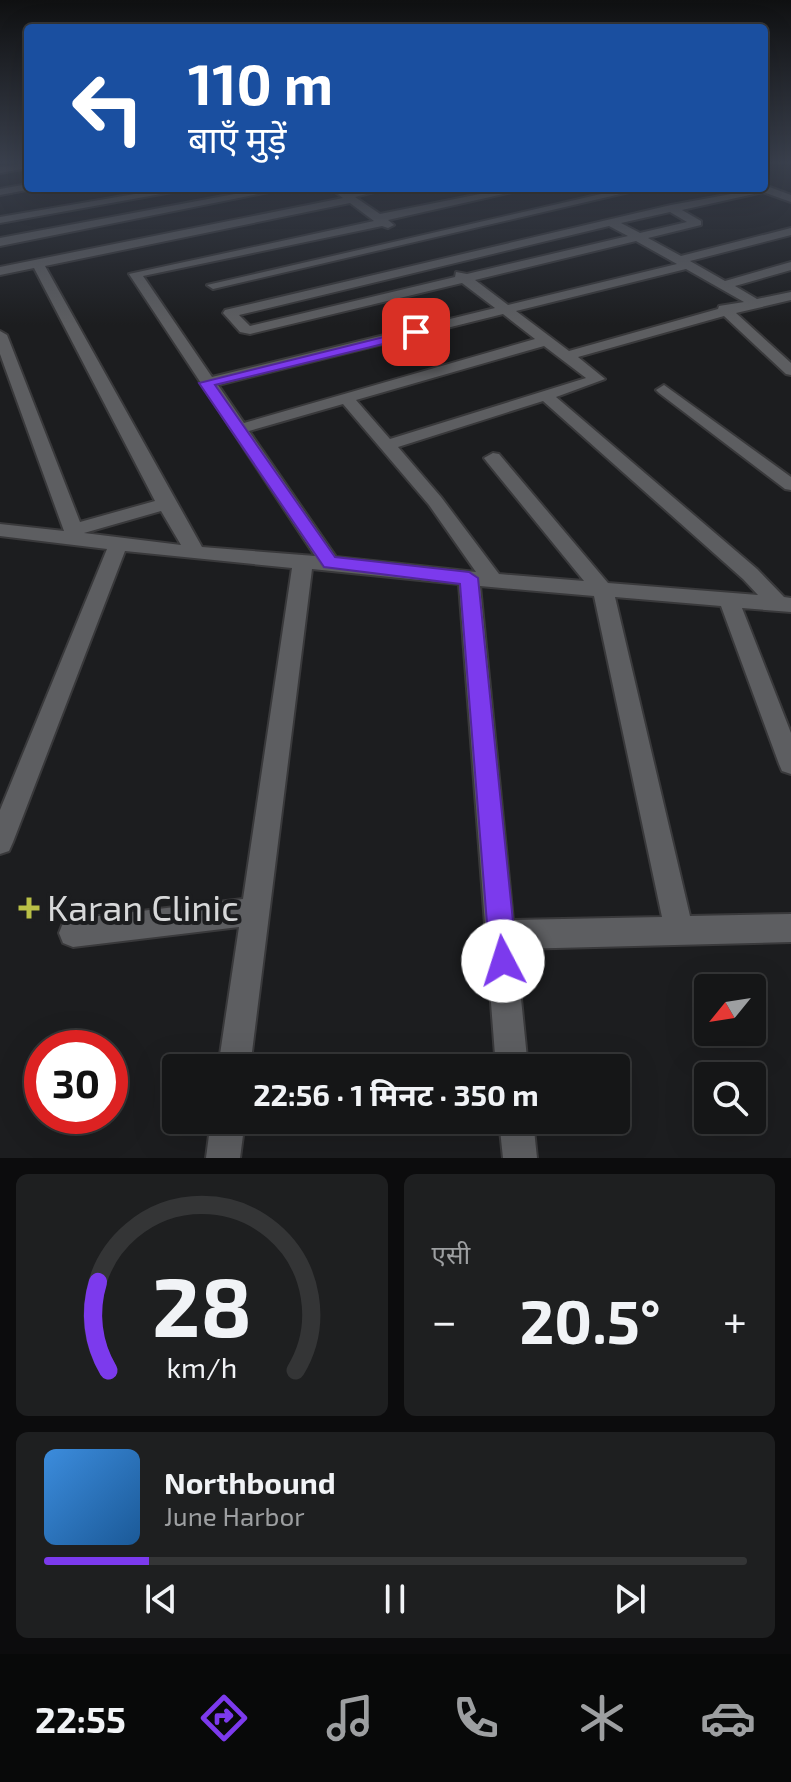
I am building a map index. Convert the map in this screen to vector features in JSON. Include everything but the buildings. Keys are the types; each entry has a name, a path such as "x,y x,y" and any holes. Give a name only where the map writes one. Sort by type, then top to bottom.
{"street":[{"path":"0,242 131,217"},
{"path":"0,271 250,217"},
{"path":"377,217 466,279 597,379 388,445"},
{"path":"135,274 394,217"},
{"path":"213,285 509,217"},
{"path":"632,217 230,313 245,329 250,330 697,223 687,217"},
{"path":"611,222 755,303"},
{"path":"206,383 505,311 791,231"},
{"path":"117,248 330,563"},
{"path":"38,264 166,504 195,552"},
{"path":"726,285 791,266"},
{"path":"567,356 724,309 791,296"},
{"path":"724,309 791,371"},
{"path":"0,335 76,533"},
{"path":"239,429 544,341"},
{"path":"664,390 791,485"},
{"path":"546,396 785,605"},
{"path":"348,400 435,501 481,579 511,1054"},
{"path":"493,458 603,590 679,931"},
{"path":"76,533 166,504"},
{"path":"0,530 76,533 119,543 238,558 330,563 785,605"},
{"path":"0,842 119,543"},
{"path":"236,1054 303,562"},
{"path":"729,601 791,764"},
{"path":"73,933 254,911"},
{"path":"501,935 791,928"},
{"path":"223,1158 226,1134"},
{"path":"517,1134 520,1158"}],"place":[{"name":"Karan Clinic","path":"29,908"}],"route":[{"path":"416,332 206,383 330,563 469,578 503,961"}]}
